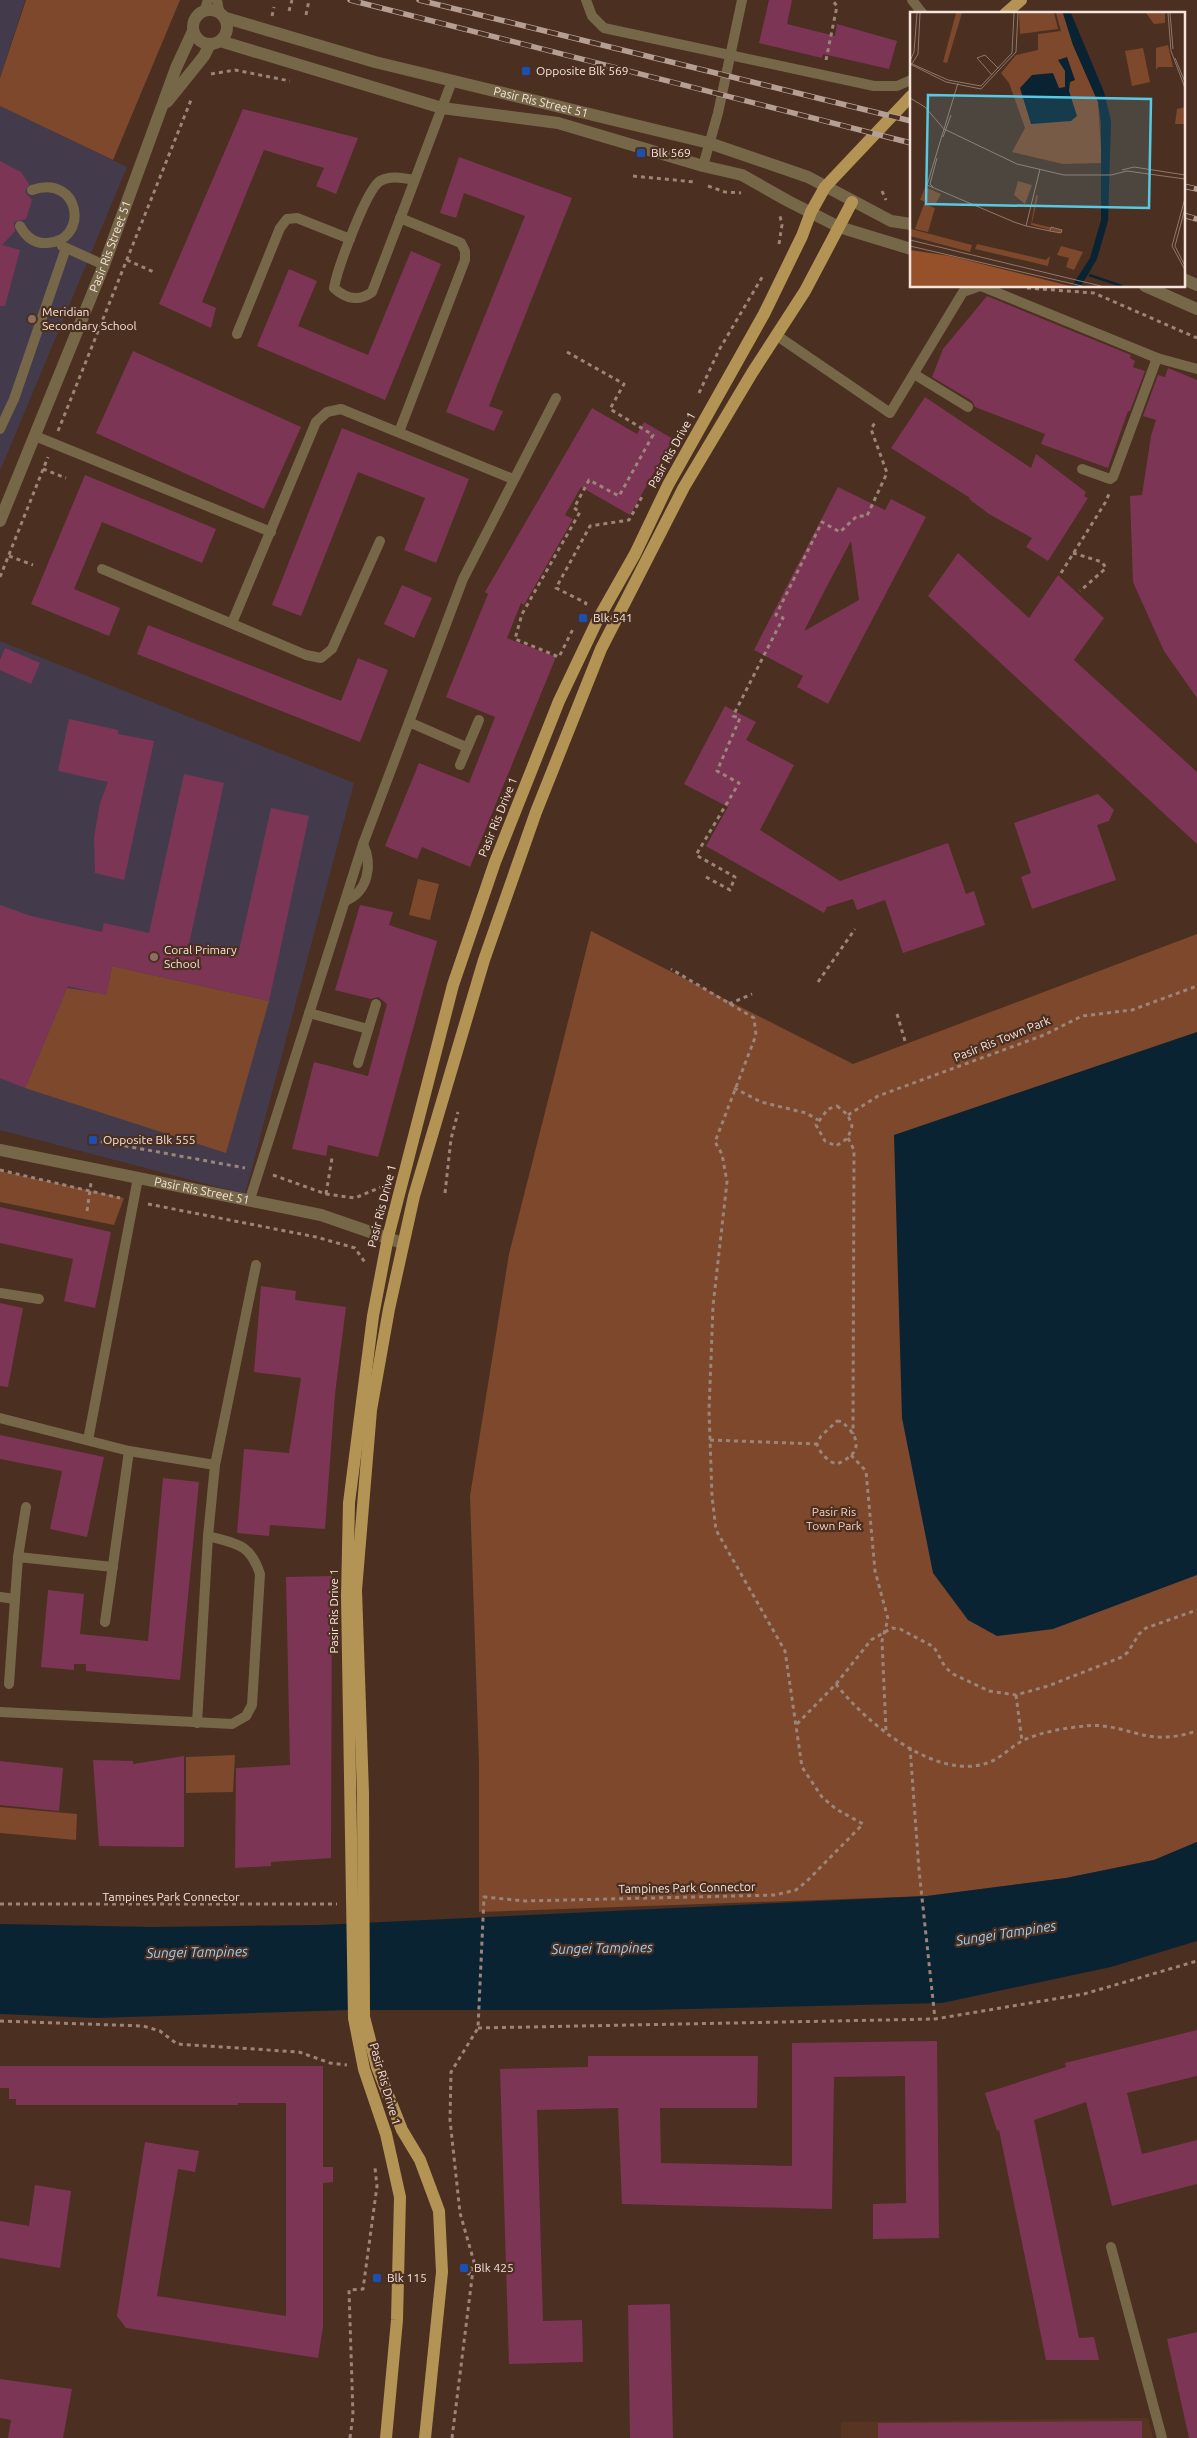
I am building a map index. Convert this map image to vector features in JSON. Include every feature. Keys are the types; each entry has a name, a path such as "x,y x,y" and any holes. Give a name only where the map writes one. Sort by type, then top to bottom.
{"main road":[{"path":"1007,12 1021,0"},
{"name":"Pasir Ris Drive 1","path":"386,2438 398,2320 400,2197 386,2134 364,2069 359,2018 352,1903 347,1596 349,1503 373,1316 388,1237 453,986 495,862 559,701 596,621 635,554 668,485 764,314 802,236 811,212 825,187 910,97"},
{"name":"Pasir Ris Drive 1","path":"352,1903 363,1793 356,1590 371,1410 402,1243 484,960 536,812 601,649 684,487 776,335 805,291 852,202"},
{"name":"Pasir Ris Drive 1","path":"359,2018 402,2130 420,2160 440,2211 442,2272 425,2438"}],"street":[{"name":"Pasir Ris Street 51","path":"0,521 104,264 181,54 193,31 194,22 198,14 207,5 375,62 709,143 808,177 891,221 910,224"},
{"name":"Pasir Ris Street 51","path":"161,110 215,43 226,34 228,26 220,10"},
{"name":"Pasir Ris Street 51","path":"193,31 197,38 442,108 558,123 703,166 742,175 839,227 910,249"},
{"path":"1184,279 1197,285"},
{"path":"1150,288 1197,309"},
{"name":"Pasir Ris Street 51","path":"0,1150 93,1170 250,1199 321,1215 402,1243"}],"lane":[{"path":"586,0 592,16 604,28 874,86 897,86 910,80"},
{"path":"703,166 742,0"},
{"path":"912,0 921,12"},
{"path":"415,180 394,177 380,182 373,190 350,239 336,276 334,288 338,292 357,299 364,298 372,292 415,180 452,81"},
{"path":"20,226 28,238 41,244 55,243 67,236 74,224 75,210 70,197 58,188 45,186 32,190"},
{"path":"237,334 280,228 287,220 297,218 350,239"},
{"path":"399,432 465,260 465,250 461,243 400,218"},
{"path":"55,243 104,264"},
{"path":"0,429 14,399 66,248"},
{"path":"776,335 890,413 964,292 975,288"},
{"path":"986,288 1157,358 1197,370"},
{"path":"1082,469 1112,478 1157,358"},
{"path":"914,374 968,407"},
{"path":"250,1199 363,844 463,580 513,478 556,398"},
{"path":"232,623 316,422 327,412 340,409 513,478"},
{"path":"35,436 270,532"},
{"path":"102,569 306,656 321,658 332,649 380,541"},
{"path":"460,765 479,720"},
{"path":"410,722 466,747"},
{"path":"358,1063 376,1004"},
{"path":"309,1013 368,1029"},
{"path":"88,1440 138,1178"},
{"path":"197,1723 208,1536 215,1465 256,1265"},
{"path":"0,1293 39,1299"},
{"path":"0,1418 129,1450 215,1465"},
{"path":"105,1622 129,1450"},
{"path":"9,1684 18,1557 26,1506"},
{"path":"0,1712 232,1724 246,1716 252,1705 253,1695 260,1574 255,1558 241,1545 208,1536"},
{"path":"18,1557 113,1566"},
{"path":"0,1597 14,1599"},
{"path":"1111,2247 1162,2438"}],"path":[{"path":"289,11 292,0"},
{"path":"306,15 309,0"},
{"path":"832,0 837,6 824,60 832,62"},
{"path":"209,75 214,72 234,70 259,73 296,83"},
{"path":"0,578 193,93"},
{"path":"633,176 700,182 725,192 744,194"},
{"path":"778,246 782,225 779,213"},
{"path":"127,260 156,273"},
{"path":"696,400 719,350 765,271"},
{"path":"1034,288 1094,293 1197,338"},
{"path":"567,352 624,384 610,409 654,435 619,496 589,480 574,508 580,512 522,614 515,639 559,657 574,626"},
{"path":"706,877 730,890 735,877 696,855 739,783 716,771 740,718 733,716 783,618 776,615 822,522 840,532 857,516 867,516 888,473 871,429"},
{"path":"43,469 66,478"},
{"path":"1061,573 1106,503 1112,478"},
{"path":"582,611 586,603 556,588 590,526 629,520 644,494"},
{"path":"1073,553 1102,562 1106,568 1080,592"},
{"path":"9,556 33,564"},
{"path":"818,982 855,929"},
{"path":"671,969 729,1005 754,1018 756,1035 734,1088 715,1142 722,1154 727,1182 712,1306 710,1440 712,1496 716,1530 785,1651 796,1724"},
{"name":"Pasir Ris Town Park","path":"848,1115 878,1096 1030,1040 1082,1016 1132,1010 1197,986"},
{"path":"729,1005 752,994"},
{"path":"897,1014 905,1041"},
{"path":"734,1088 761,1102 806,1113 818,1120"},
{"path":"837,1106 842,1108 848,1115 852,1126 848,1138 836,1146 827,1143 817,1129 818,1120 828,1109 837,1106"},
{"path":"445,1193 451,1139 458,1110"},
{"path":"848,1138 854,1150 853,1434"},
{"path":"93,1140 259,1170 326,1194 355,1198 381,1187"},
{"path":"326,1194 332,1158"},
{"path":"0,1170 90,1192 316,1237"},
{"path":"87,1211 93,1170"},
{"path":"837,1421 842,1422 853,1434 857,1444 851,1455 839,1463 832,1463 820,1451 817,1444 820,1436 837,1421"},
{"path":"710,1440 817,1444"},
{"path":"851,1455 866,1471 875,1571 886,1612 886,1630 882,1641 886,1731"},
{"path":"796,1724 836,1684 871,1640 886,1630 900,1629 934,1647 945,1668 953,1674 988,1691 1016,1695 1112,1662 1128,1652 1139,1634 1146,1628 1197,1610"},
{"path":"836,1684 852,1704 886,1731 910,1747 935,1760 961,1768 992,1761 1022,1741 1087,1725 1164,1738 1197,1731"},
{"path":"1016,1695 1022,1741"},
{"name":"Tampines Park Connector","path":"478,2028 484,1897 525,1901 782,1893 796,1890 807,1881 863,1824 836,1809 815,1788 802,1767 796,1724"},
{"path":"910,1747 919,1870 935,2019"},
{"name":"Tampines Park Connector","path":"0,1904 352,1903"},
{"path":"452,2438 474,2262 460,2213 450,2120 451,2072 478,2028 935,2019 1084,1994 1197,1961"},
{"path":"0,2021 143,2026 160,2031 177,2044 299,2052 330,2063 354,2066"},
{"path":"350,2438 353,2415 349,2290 363,2289 376,2186 375,2166"},
{"path":"468,2275 474,2262"}],"shaded area":[{"path":"0,0 25,0 0,77"},
{"name":"Meridian Secondary School","path":"0,106 127,167 0,471"},
{"name":"Coral Primary School","path":"0,641 354,783 245,1194 0,1130"},
{"path":"1148,2418 1153,2438 841,2438 841,2422"}],"green space":[{"path":"26,0 180,0 113,160 0,106 0,78"},
{"path":"418,879 439,884 430,920 409,915"},
{"name":"Pasir Ris Town Park","path":"591,931 853,1064 1197,934 1197,1842 1154,1860 1066,1878 927,1896 479,1912 479,1763 470,1496 509,1254"},
{"path":"112,966 269,1001 226,1153 25,1088 67,988 106,994"},
{"path":"0,1171 124,1198 114,1225 0,1202"},
{"path":"235,1755 233,1792 186,1793 186,1757"},
{"path":"0,1807 77,1814 76,1840 0,1833"}],"water":[{"path":"1197,1032 1197,1575 1053,1629 997,1636 968,1620 933,1573 902,1418 894,1135"},
{"name":"Sungei Tampines","path":"1197,1842 1197,1941 1111,1967 942,2003 646,2010 350,2010 96,2018 0,2014 0,1924 152,1927 319,1925 927,1896 1066,1878 1154,1860"}],"building":[{"path":"769,0 792,0 787,24 835,36 837,24 897,41 889,69 823,54 822,58 759,43"},
{"path":"243,109 358,138 336,194 316,186 324,168 264,150 202,302 216,308 211,328 159,304"},
{"path":"459,157 572,198 489,406 503,411 494,431 446,412 525,216 464,193 456,218 440,213"},
{"path":"0,161 21,172 29,184 25,192 32,200 26,219 14,222 15,231 2,245 20,250 5,306 0,306"},
{"path":"411,251 441,264 385,400 257,346 289,269 317,281 298,326 368,355"},
{"path":"987,296 1131,355 1130,358 1135,361 1133,367 1145,371 1130,411 1128,411 1108,468 1041,444 1045,434 975,407 972,401 932,377 943,349"},
{"path":"133,351 301,427 264,509 96,433"},
{"path":"1168,368 1197,380 1197,698 1164,651 1133,582 1130,496 1142,495 1151,436 1156,420 1143,416 1158,375 1165,377"},
{"path":"925,397 1031,468 1036,454 1086,492 1084,496 1088,498 1048,561 1026,547 1032,538 989,514 970,498 891,448"},
{"path":"592,408 637,434 644,422 673,439 630,515 581,487 565,515 573,519 524,605 521,603 507,638 556,657 470,867 422,847 417,859 385,846 419,763 469,783 495,717 446,697 488,594 485,592"},
{"path":"342,428 469,479 436,563 404,550 425,498 358,472 301,616 272,605"},
{"path":"85,475 216,529 202,563 102,522 74,589 120,608 109,636 31,604"},
{"path":"838,487 885,510 891,499 926,517 828,704 797,687 803,676 754,650","holes":["851,541 859,600 804,631"]},
{"path":"958,553 1029,618 1058,575 1104,618 1074,660 1197,772 1197,844 928,596"},
{"path":"402,585 432,598 414,638 384,624"},
{"path":"148,625 341,701 358,658 388,670 360,742 137,654"},
{"path":"5,648 40,663 31,684 0,670 0,660"},
{"path":"725,706 756,722 746,740 794,765 760,830 840,881 948,843 966,894 974,891 985,925 903,953 885,900 857,910 853,899 827,907 824,913 706,846 728,807 684,784"},
{"path":"69,719 118,730 118,734 154,741 124,880 95,873 94,838 100,803 108,782 58,771"},
{"path":"184,774 224,783 189,944 238,955 271,808 309,816 269,1001 112,966 106,995 68,986 25,1088 0,1078 0,905 31,916 102,932 104,923 149,933"},
{"path":"1098,794 1114,810 1109,821 1097,825 1116,880 1032,909 1021,877 1031,873 1014,823"},
{"path":"360,905 393,912 389,925 437,941 378,1157 328,1145 326,1156 292,1149 314,1062 368,1076 387,1004 378,997 371,999 335,990"},
{"path":"0,1207 111,1232 95,1308 64,1301 73,1259 0,1243"},
{"path":"261,1286 296,1291 295,1300 346,1307 335,1394 325,1529 270,1525 269,1536 237,1533 244,1449 289,1453 301,1378 254,1372"},
{"path":"0,1303 23,1308 8,1387 0,1386"},
{"path":"0,1435 104,1457 87,1537 50,1529 62,1471 0,1459"},
{"path":"163,1478 199,1482 180,1680 86,1671 86,1664 74,1664 74,1670 41,1667 48,1590 84,1594 80,1634 148,1641"},
{"path":"332,1576 331,1858 271,1862 271,1866 235,1868 236,1768 290,1765 286,1577"},
{"path":"184,1756 184,1847 99,1846 93,1760 133,1761 133,1764"},
{"path":"0,1761 63,1768 59,1811 0,1805"},
{"path":"1197,2030 1197,2076 1127,2093 1142,2154 1197,2140 1197,2184 1112,2206 1086,2102 1034,2120 1079,2338 1094,2337 1099,2360 1046,2360 999,2130 997,2131 985,2093 1066,2067 1065,2063"},
{"path":"937,2041 939,2238 873,2239 873,2204 906,2203 905,2076 834,2077 832,2209 622,2204 618,2108 537,2110 543,2321 582,2320 583,2362 509,2364 500,2069 588,2067 588,2056 758,2056 757,2108 660,2108 661,2163 792,2166 792,2043"},
{"path":"0,2066 323,2066 323,2167 333,2167 333,2182 323,2183 323,2327 318,2358 126,2328 117,2316 145,2142 199,2151 195,2172 178,2169 157,2296 286,2316 286,2103 238,2103 238,2105 16,2105 16,2099 9,2099 9,2088 0,2088"},
{"path":"35,2185 71,2191 60,2268 0,2258 0,2221 29,2226"},
{"path":"670,2304 673,2438 630,2438 628,2305"},
{"path":"1197,2332 1197,2438 1189,2438 1167,2339"},
{"path":"0,2379 72,2389 63,2438 8,2438 11,2420 0,2418"},
{"path":"1142,2421 1142,2438 878,2438 878,2423"}],"railway":[{"path":"350,0 910,143"},
{"path":"419,0 910,121"},
{"path":"1184,186 1197,189"},
{"path":"1184,215 1197,219"}],"place":[{"name":"Opposite Blk 569","path":"526,71"},
{"name":"Blk 569","path":"641,153"},
{"name":"Meridian Secondary School","path":"32,319"},
{"name":"Blk 541","path":"583,618"},
{"name":"Coral Primary School","path":"154,957"},
{"name":"Opposite Blk 555","path":"93,1140"},
{"name":"Blk 425","path":"464,2268"},
{"name":"Blk 115","path":"377,2278"}]}
